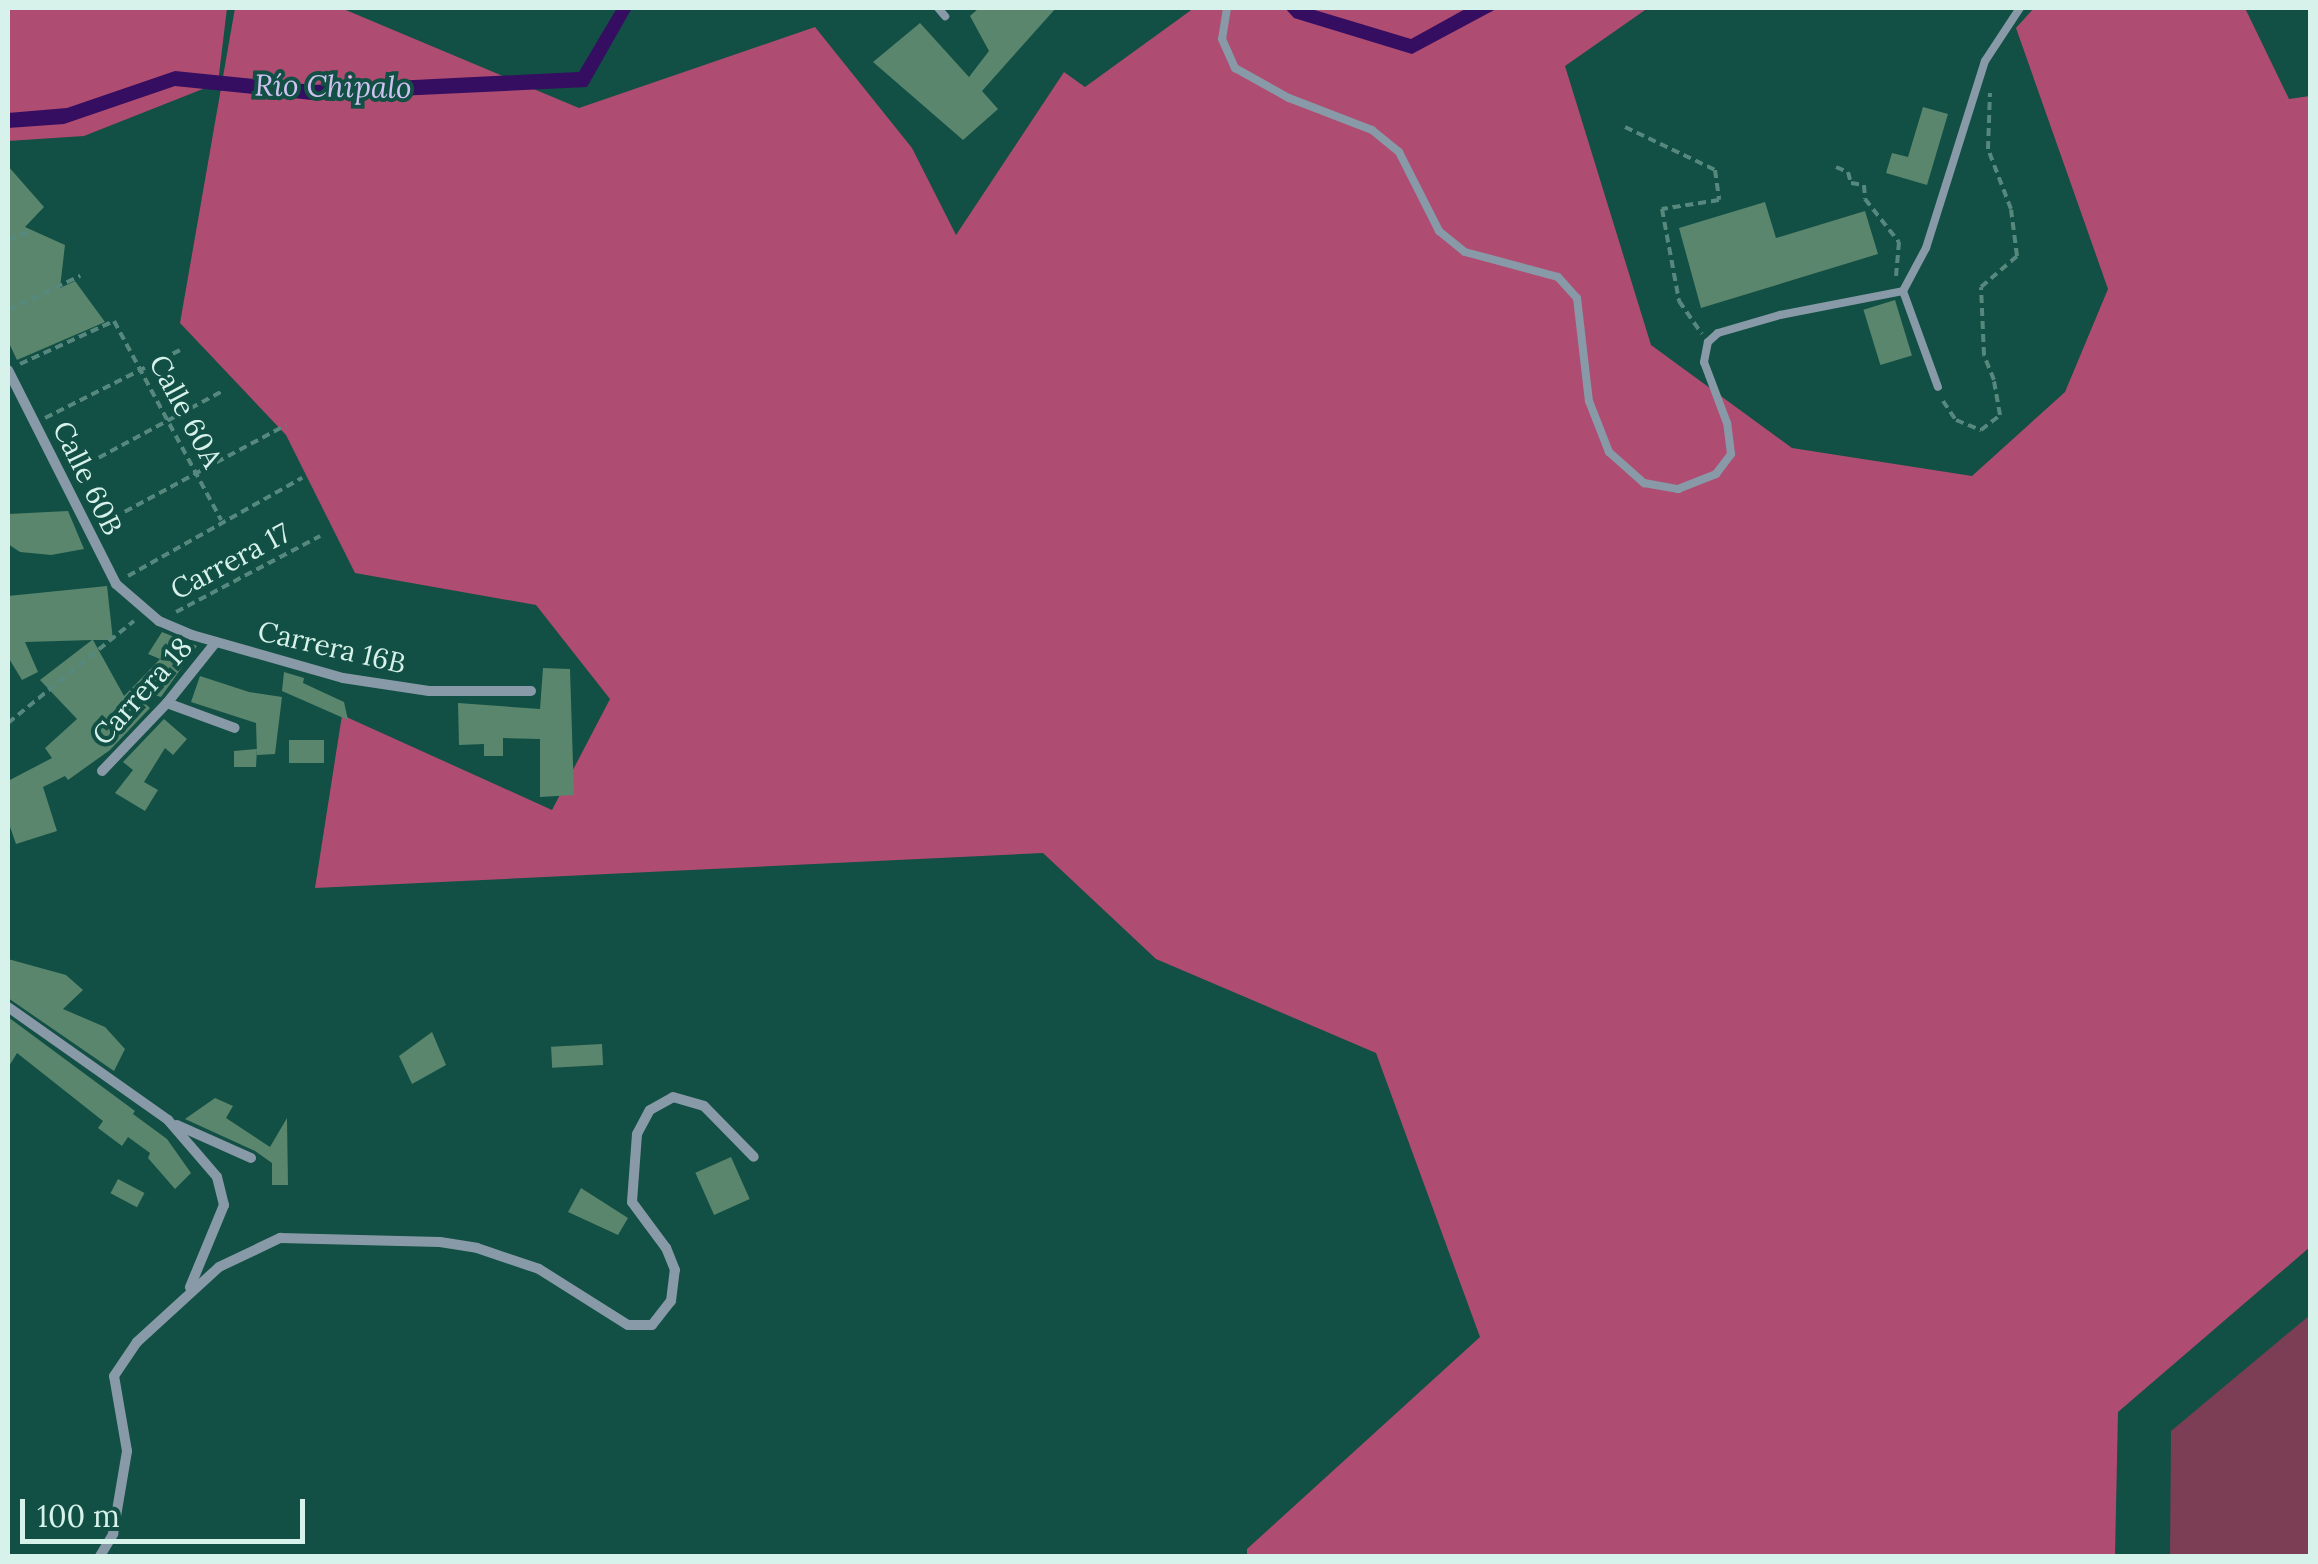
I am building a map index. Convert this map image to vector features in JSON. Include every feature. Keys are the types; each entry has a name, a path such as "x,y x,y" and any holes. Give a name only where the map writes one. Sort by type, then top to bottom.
{"street":[{"name":"Calle 60B","path":"8,370 116,584 132,602"},
{"name":"Carrera 16B","path":"132,602 158,621 216,642 343,678 429,691 531,692"},
{"name":"Carrera 18","path":"102,770 167,703 216,642"},
{"path":"167,703 236,728"},
{"path":"8,1007 168,1120 251,1158"},
{"path":"100,1556 113,1534 127,1452 114,1376 136,1342 219,1267 280,1238 440,1242 477,1248 539,1270 628,1325 652,1326 671,1302 676,1270 666,1248 632,1202 636,1134 650,1110 673,1097 704,1106 754,1157"},
{"path":"168,1120 217,1176 224,1204 189,1292"}],"lane":[{"path":"938,8 944,16"},
{"path":"1227,8 1222,39 1235,68 1289,98 1372,130 1399,152 1439,231 1465,252 1558,278 1577,298 1588,401 1609,452 1644,483 1678,489 1716,474 1731,454 1727,423 1704,362 1708,342 1718,333 1780,315 1903,291"},
{"path":"1938,386 1903,291 1926,248 1984,61 2020,8"}],"path":[{"path":"1938,386 1946,408 1956,420 1980,430 2000,416 1994,380 1984,355 1980,288 2017,256 2011,209 1988,149 1990,84 1984,61"},
{"path":"1625,127 1715,170 1719,200 1662,209 1679,301 1708,342"},
{"path":"1836,167 1848,172 1852,183 1864,185 1865,199 1899,242 1894,271 1903,291"},
{"path":"8,240 27,233"},
{"path":"8,310 80,276"},
{"name":"Calle 60A","path":"8,370 114,320 222,520"},
{"path":"36,422 180,350"},
{"path":"62,476 223,391"},
{"path":"88,531 286,425"},
{"path":"116,584 222,520 302,478"},
{"name":"Carrera 17","path":"158,621 320,536"},
{"name":"Carrera 17","path":"8,722 145,611"}],"shaded area":[{"path":"8,8 227,8 218,83 84,136 8,141"},
{"path":"235,8 341,8 579,108 815,27 912,148 956,235 1064,72 1085,87 1194,8 1648,8 1565,66 1651,345 1792,448 1972,476 2065,392 2108,289 2016,28 2034,8 2245,8 2289,99 2310,96 2310,1247 2118,1412 2115,1556 1247,1556 1247,1549 1480,1337 1376,1053 1156,959 1043,853 315,888 342,715 552,810 610,699 536,605 355,573 286,435 180,323"},
{"path":"2310,1315 2310,1556 2170,1556 2171,1431"}],"water":[{"name":"Río Chipalo","path":"617,8 632,8 587,87 312,100 175,86 64,124 8,128 8,113 67,108 175,71 313,85 579,72"},
{"path":"1285,8 1308,8 1411,39 1467,8 1498,8 1412,54 1294,18"}],"building":[{"path":"979,8 1056,8 982,91 998,109 963,140 873,62 920,23 969,77 989,51 970,16"},
{"path":"1923,107 1948,114 1927,185 1886,173 1892,153 1908,157"},
{"path":"8,166 44,207 25,227 65,245 60,288 75,281 105,322 17,360 8,341"},
{"path":"1765,202 1776,238 1865,211 1878,254 1701,308 1679,228"},
{"path":"1895,300 1912,355 1880,365 1863,310"},
{"path":"68,511 84,549 51,555 20,552 8,544 8,514"},
{"path":"107,586 113,640 93,640 124,696 130,690 150,708 110,750 68,780 65,776 43,787 57,831 16,844 8,821 8,781 52,758 45,748 77,719 40,680 92,640 25,642 38,672 22,680 8,657 8,596"},
{"path":"162,632 197,646 161,697 132,688 160,659 148,654"},
{"path":"543,668 570,669 574,795 540,797 540,739 503,738 503,756 484,756 484,744 459,745 458,703 540,709"},
{"path":"284,672 304,678 303,683 344,702 348,720 282,691"},
{"path":"200,676 249,692 282,697 275,754 257,755 256,723 191,702"},
{"path":"164,719 187,739 173,755 165,748 144,782 158,790 145,811 115,793 133,770 123,762"},
{"path":"289,740 324,740 324,763 289,763"},
{"path":"257,749 256,767 234,767 234,751"},
{"path":"8,959 66,975 83,990 63,1009 105,1027 125,1049 114,1071 8,998"},
{"path":"8,1017 135,1111 133,1114 167,1139 191,1173 175,1189 148,1158 150,1153 128,1137 122,1146 98,1128 103,1121 17,1053 8,1068"},
{"path":"432,1032 446,1065 412,1084 399,1056"},
{"path":"602,1044 603,1065 552,1068 551,1047"},
{"path":"215,1098 233,1106 226,1118 270,1147 287,1118 288,1185 272,1185 272,1163 255,1151 185,1119"},
{"path":"731,1157 750,1199 714,1215 695,1173"},
{"path":"118,1179 144,1193 137,1207 110,1193"},
{"path":"581,1188 628,1218 618,1235 568,1212"}]}
